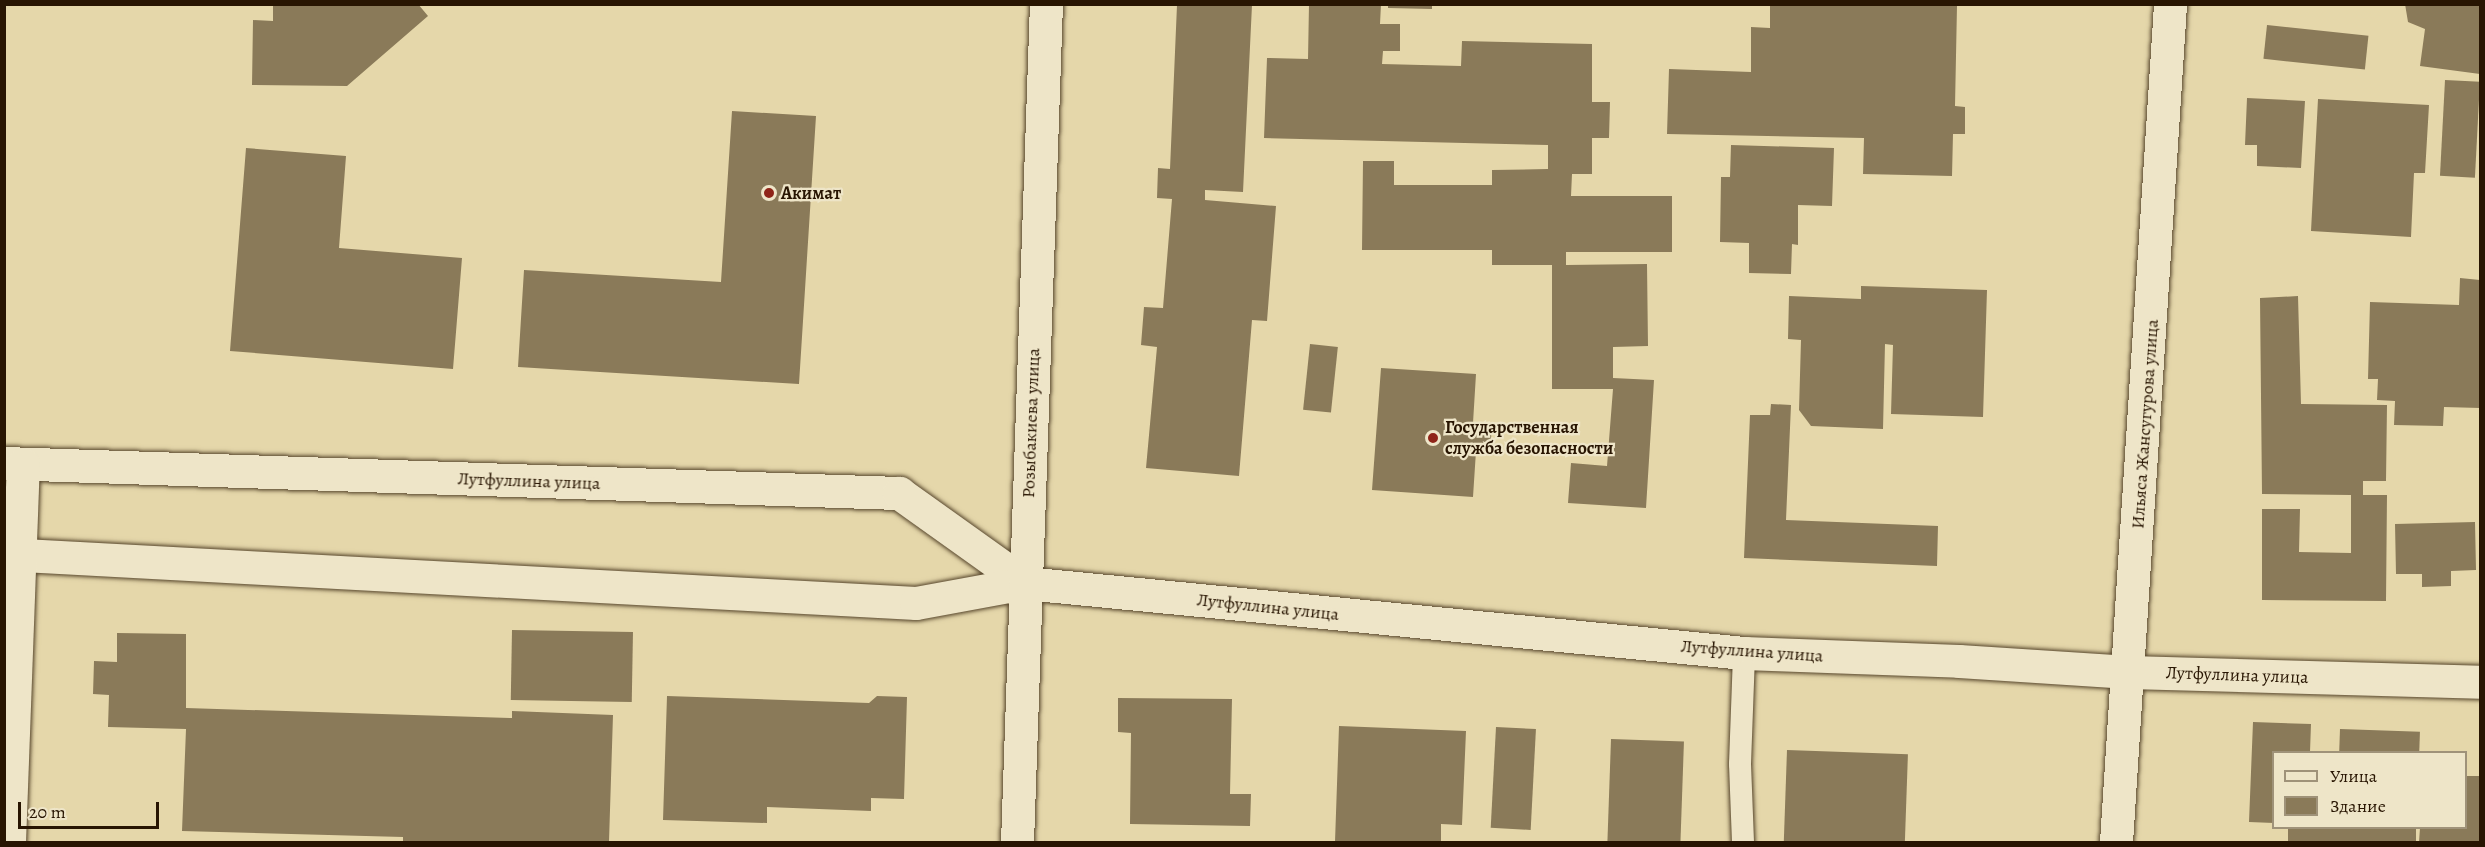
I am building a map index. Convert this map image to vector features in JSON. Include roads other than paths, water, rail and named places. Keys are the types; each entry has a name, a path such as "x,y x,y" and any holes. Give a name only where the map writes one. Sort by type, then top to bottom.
{"street":[{"name":"Розыбакиева улица","path":"1017,843 1046,4"},
{"name":"Ильяса Жансугурова улица","path":"2116,843 2129,672 2170,4"},
{"name":"Лутфуллина улица","path":"14,463 898,493 1025,583"},
{"path":"9,843 14,463"},
{"name":"Лутфуллина улица","path":"13,554 916,603 1025,583 1744,653 1959,661 2129,672 2481,682"}],"lane":[{"path":"1743,843 1740,764 1744,653"}],"place":[{"name":"Акимат","path":"769,193"},
{"name":"Государственная служба безопасности","path":"1433,438"}]}
